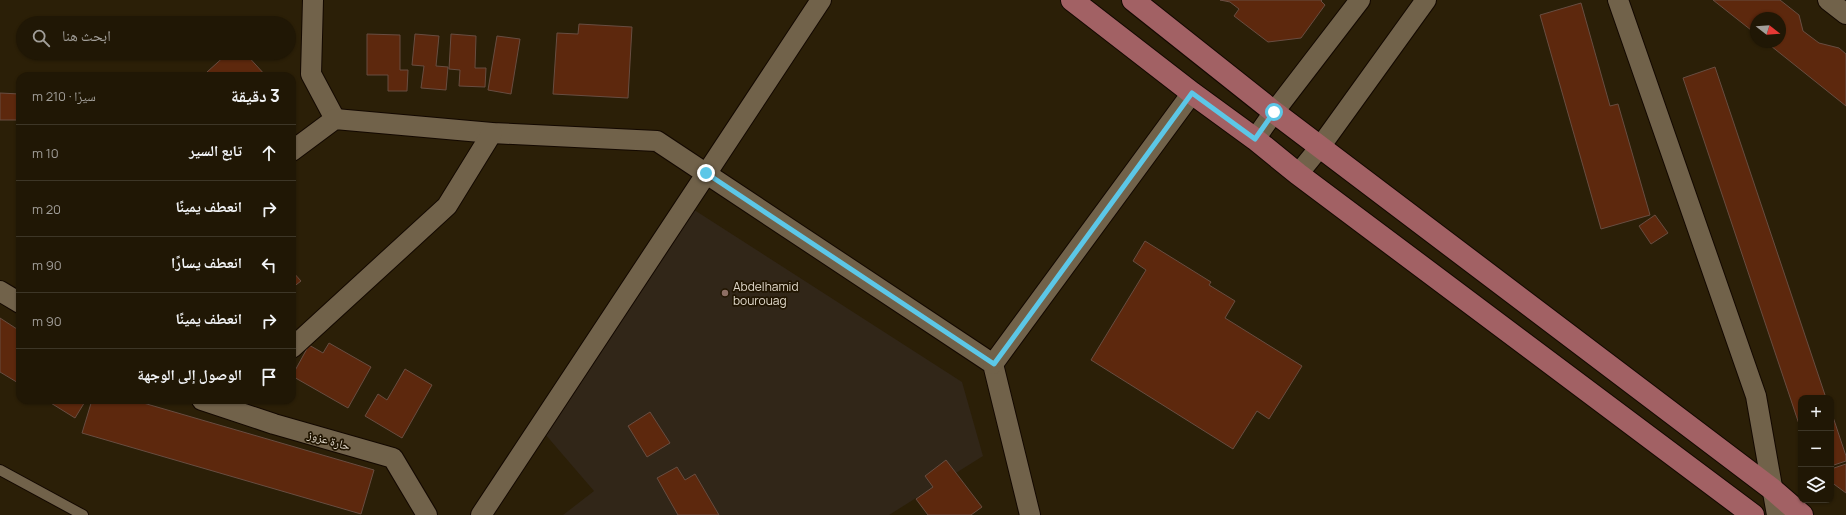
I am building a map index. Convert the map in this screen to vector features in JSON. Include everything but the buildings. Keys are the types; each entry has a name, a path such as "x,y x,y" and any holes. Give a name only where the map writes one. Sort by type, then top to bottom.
{"main road":[{"path":"1072,0 1192,93 1255,139 1298,174 1752,515"},
{"path":"1132,0 1274,112 1772,489 1802,515"}],"street":[{"path":"313,0 311,74 335,120"},
{"path":"481,515 821,0"},
{"path":"1255,139 1360,0"},
{"path":"1298,174 1320,147 1426,0"},
{"path":"1618,0 1756,396 1777,515"},
{"path":"1828,0 1846,14"},
{"path":"994,364 1192,93"},
{"path":"296,148 335,120 492,133 657,141 994,364 1030,515"},
{"path":"296,344 447,206 492,133"},
{"path":"0,291 16,301"},
{"name":"حارة عزوز","path":"230,404 274,424 393,458 427,515"}],"lane":[{"path":"0,470 82,515"}],"shaded area":[{"name":"Abdelhamid bourouag","path":"685,204 962,382 983,456 889,515 563,515 594,491 539,427"}],"place":[{"name":"Abdelhamid bourouag","path":"725,293"}],"route":[{"path":"706,173 994,364 1192,93 1255,139 1274,112"}]}
